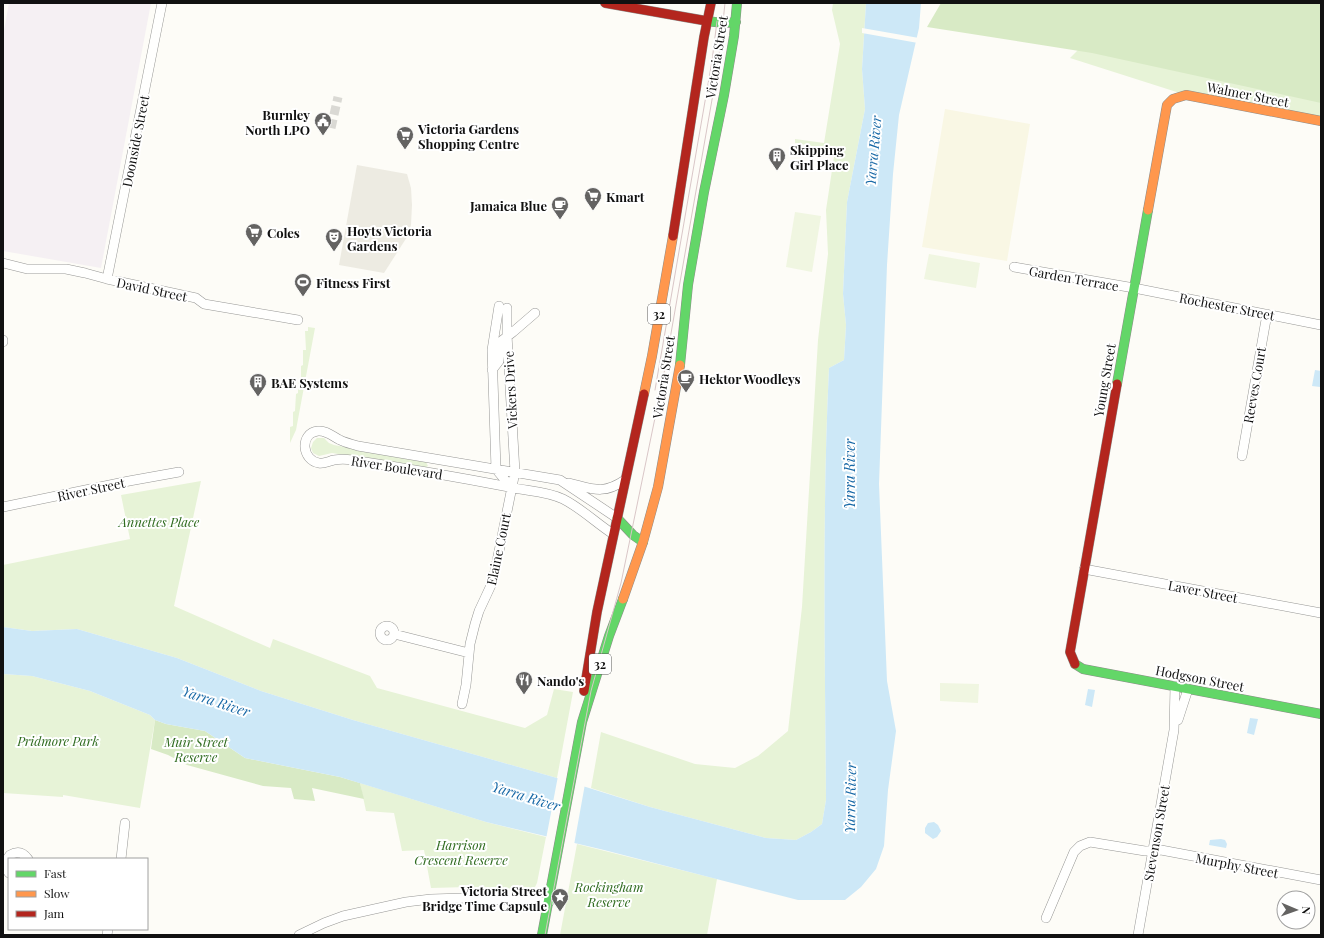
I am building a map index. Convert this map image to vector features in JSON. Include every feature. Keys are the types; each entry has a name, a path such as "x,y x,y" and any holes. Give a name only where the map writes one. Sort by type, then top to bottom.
{"main road":[{"path":"605,3 707,21 723,23 736,20"},
{"name":"Victoria Street","path":"582,722 609,636 643,542 657,492 678,374 688,286 704,192 724,95 736,20 737,3"},
{"path":"714,6 736,20"},
{"name":"Victoria Street","path":"549,902 582,722 586,674 597,612 652,356 682,183 707,21 714,6"},
{"name":"Walmer Street","path":"1170,101 1186,95 1321,121"},
{"name":"Young Street","path":"1075,664 1070,656 1070,649 1166,111 1170,101"},
{"path":"616,518 631,534 643,542"},
{"path":"613,534 628,543 639,553"},
{"name":"Hodgson Street","path":"1075,664 1083,669 1321,714"},
{"name":"32","path":"542,935 549,902"}],"street":[{"name":"Doonside Street","path":"107,279 162,3"},
{"name":"David Street","path":"3,264 27,269 66,269 85,272 107,279 196,298 204,304 298,320"},
{"name":"Garden Terrace","path":"1014,268 1134,288"},
{"name":"Rochester Street","path":"1134,288 1321,325"},
{"name":"Vickers Drive","path":"496,469 492,349 503,307 507,337 515,472 511,487"},
{"path":"492,370 499,361 500,342 535,313"},
{"name":"Reeves Court","path":"1242,456 1267,314"},
{"path":"494,391 510,390"},
{"name":"River Boulevard","path":"613,534 562,498 470,479 349,459 336,460 322,464 308,457 305,451 305,444 309,435 319,431 326,432 342,441 358,446 560,480 590,488 603,489 613,487 625,480"},
{"path":"438,474 441,460"},
{"path":"470,479 472,465"},
{"path":"496,469 511,487"},
{"name":"River Street","path":"3,507 129,480 179,472"},
{"name":"River Boulevard","path":"560,480 616,518"},
{"name":"Elaine Court","path":"462,704 466,685 469,653 476,620 493,580 511,487"},
{"name":"Laver Street","path":"1084,569 1321,613"},
{"path":"394,634 469,653"},
{"name":"Stevenson Street","path":"1138,935 1174,730 1175,686"},
{"name":"Stevenson Street","path":"1174,730 1188,689"},
{"path":"121,858 125,823"},
{"name":"Murphy Street","path":"1046,918 1071,857 1080,846 1090,842 1145,850 1161,850 1321,880"},
{"path":"6,869 7,858 14,853 22,853 27,858"},
{"path":"299,935 343,916 406,902 431,899 462,898 549,902"}],"shaded area":[{"path":"9,3 151,3 101,268 3,251 3,36"},
{"path":"945,109 1030,124 1007,261 922,247"},
{"path":"357,165 407,174 411,188 411,225 407,237 384,273 339,265"}],"green space":[{"path":"833,3 866,3 862,69 865,109 847,202 843,294 846,325 844,360 829,368 825,476 826,800 822,824 796,840 766,838 650,807 591,788 601,732 695,764 735,768 758,756 788,731 802,607 818,340 828,254 826,210 835,150 795,143 795,139 824,143 840,44 832,10"},
{"path":"941,3 1321,3 1321,103 1092,53 927,27"},
{"path":"1213,3 1321,14 1321,121 1186,95 1070,58 1089,39"},
{"path":"795,212 821,216 812,272 786,267"},
{"path":"929,254 980,263 976,288 924,279"},
{"path":"308,327 315,328 296,430 290,443 290,427 293,426 293,412 295,411 296,394 298,393 298,381 301,380 301,366 303,365 303,350 306,350 305,331 308,331"},
{"path":"317,438 324,438 329,443 334,445 426,462 428,466 425,468 332,453 319,456 313,453 311,448 313,442"},
{"name":"Annettes Place","path":"201,481 174,606 270,648 273,639 370,676 377,688 525,728 547,715 554,689 573,692 557,778 353,720 261,691 177,658 77,629 32,631 3,627 3,565 130,539 121,495"},
{"name":"Pridmore Park","path":"3,674 32,676 90,691 150,715 155,720 140,808 63,795 63,797 3,793"},
{"path":"940,683 979,684 978,703 940,701"},
{"name":"Muir Street Reserve","path":"155,720 166,724 205,731 245,758 340,777 360,783 364,799 312,788 315,801 294,799 291,788 263,786 187,765 168,755 151,749"},
{"name":"Harrison Crescent Reserve","path":"360,783 486,822 546,837 537,883 534,889 468,887 431,888 424,850 402,851 394,813 366,811"},
{"name":"Rockingham Reserve","path":"577,844 717,879 707,935 560,935"}],"water":[{"name":"Yarra River","path":"866,3 921,3 919,28 899,115 893,174 887,265 879,484 887,681 896,731 888,790 884,846 876,869 861,887 845,900 798,900 604,850 486,822 340,777 245,758 205,731 166,724 155,720 150,715 90,691 32,676 3,674 3,627 32,631 77,629 177,658 261,691 353,720 557,778 650,807 766,838 796,840 822,824 826,800 825,476 829,368 844,360 846,325 843,294 847,202 865,109 862,69"},
{"path":"1315,370 1321,371 1320,387 1312,386"},
{"path":"1088,689 1095,690 1092,707 1085,705"},
{"path":"1250,718 1258,719 1254,735 1247,733"},
{"path":"934,822 938,825 941,831 937,837 933,839 925,833 925,828 928,823"},
{"path":"1210,840 1225,840 1227,844 1226,848 1209,845"}],"pier":[{"path":"862,28 919,38 918,43 862,33"},
{"path":"558,776 585,784 574,845 546,839"}],"tunnel":[{"path":"331,128 338,97"}],"tram line":[{"path":"545,935 591,691 621,583 663,379 713,94 725,3"},
{"path":"655,390 712,61 717,21"}],"traffic: fast":[{"path":"680,365 688,285 704,192 724,95 734,36 737,3"},
{"path":"707,21 723,23 736,22"},
{"path":"1117,384 1148,210"},
{"path":"617,518 633,535 643,542"},
{"path":"542,935 582,722 609,636 623,599"},
{"path":"1075,664 1083,669 1321,714"}],"traffic: slow":[{"path":"1148,210 1167,105 1173,99 1186,95 1321,121"},
{"path":"644,394 673,236"},
{"path":"623,599 643,542 658,487 680,365"}],"traffic: jam":[{"path":"605,3 707,21"},
{"path":"673,236 704,37 711,3"},
{"path":"1075,664 1070,652 1117,384"},
{"path":"584,691 597,612 644,394"}],"place":[{"name":"Burnley North LPO","path":"323,136"},
{"name":"Victoria Gardens Shopping Centre","path":"405,150"},
{"name":"Skipping Girl Place","path":"777,171"},
{"name":"Kmart","path":"593,211"},
{"name":"Jamaica Blue","path":"560,220"},
{"name":"Coles","path":"254,247"},
{"name":"Hoyts Victoria Gardens","path":"334,252"},
{"name":"Fitness First","path":"303,297"},
{"name":"Hektor Woodleys","path":"686,393"},
{"name":"BAE Systems","path":"258,397"},
{"name":"Nando's","path":"524,695"},
{"name":"Victoria Street Bridge Time Capsule","path":"560,912"}]}
